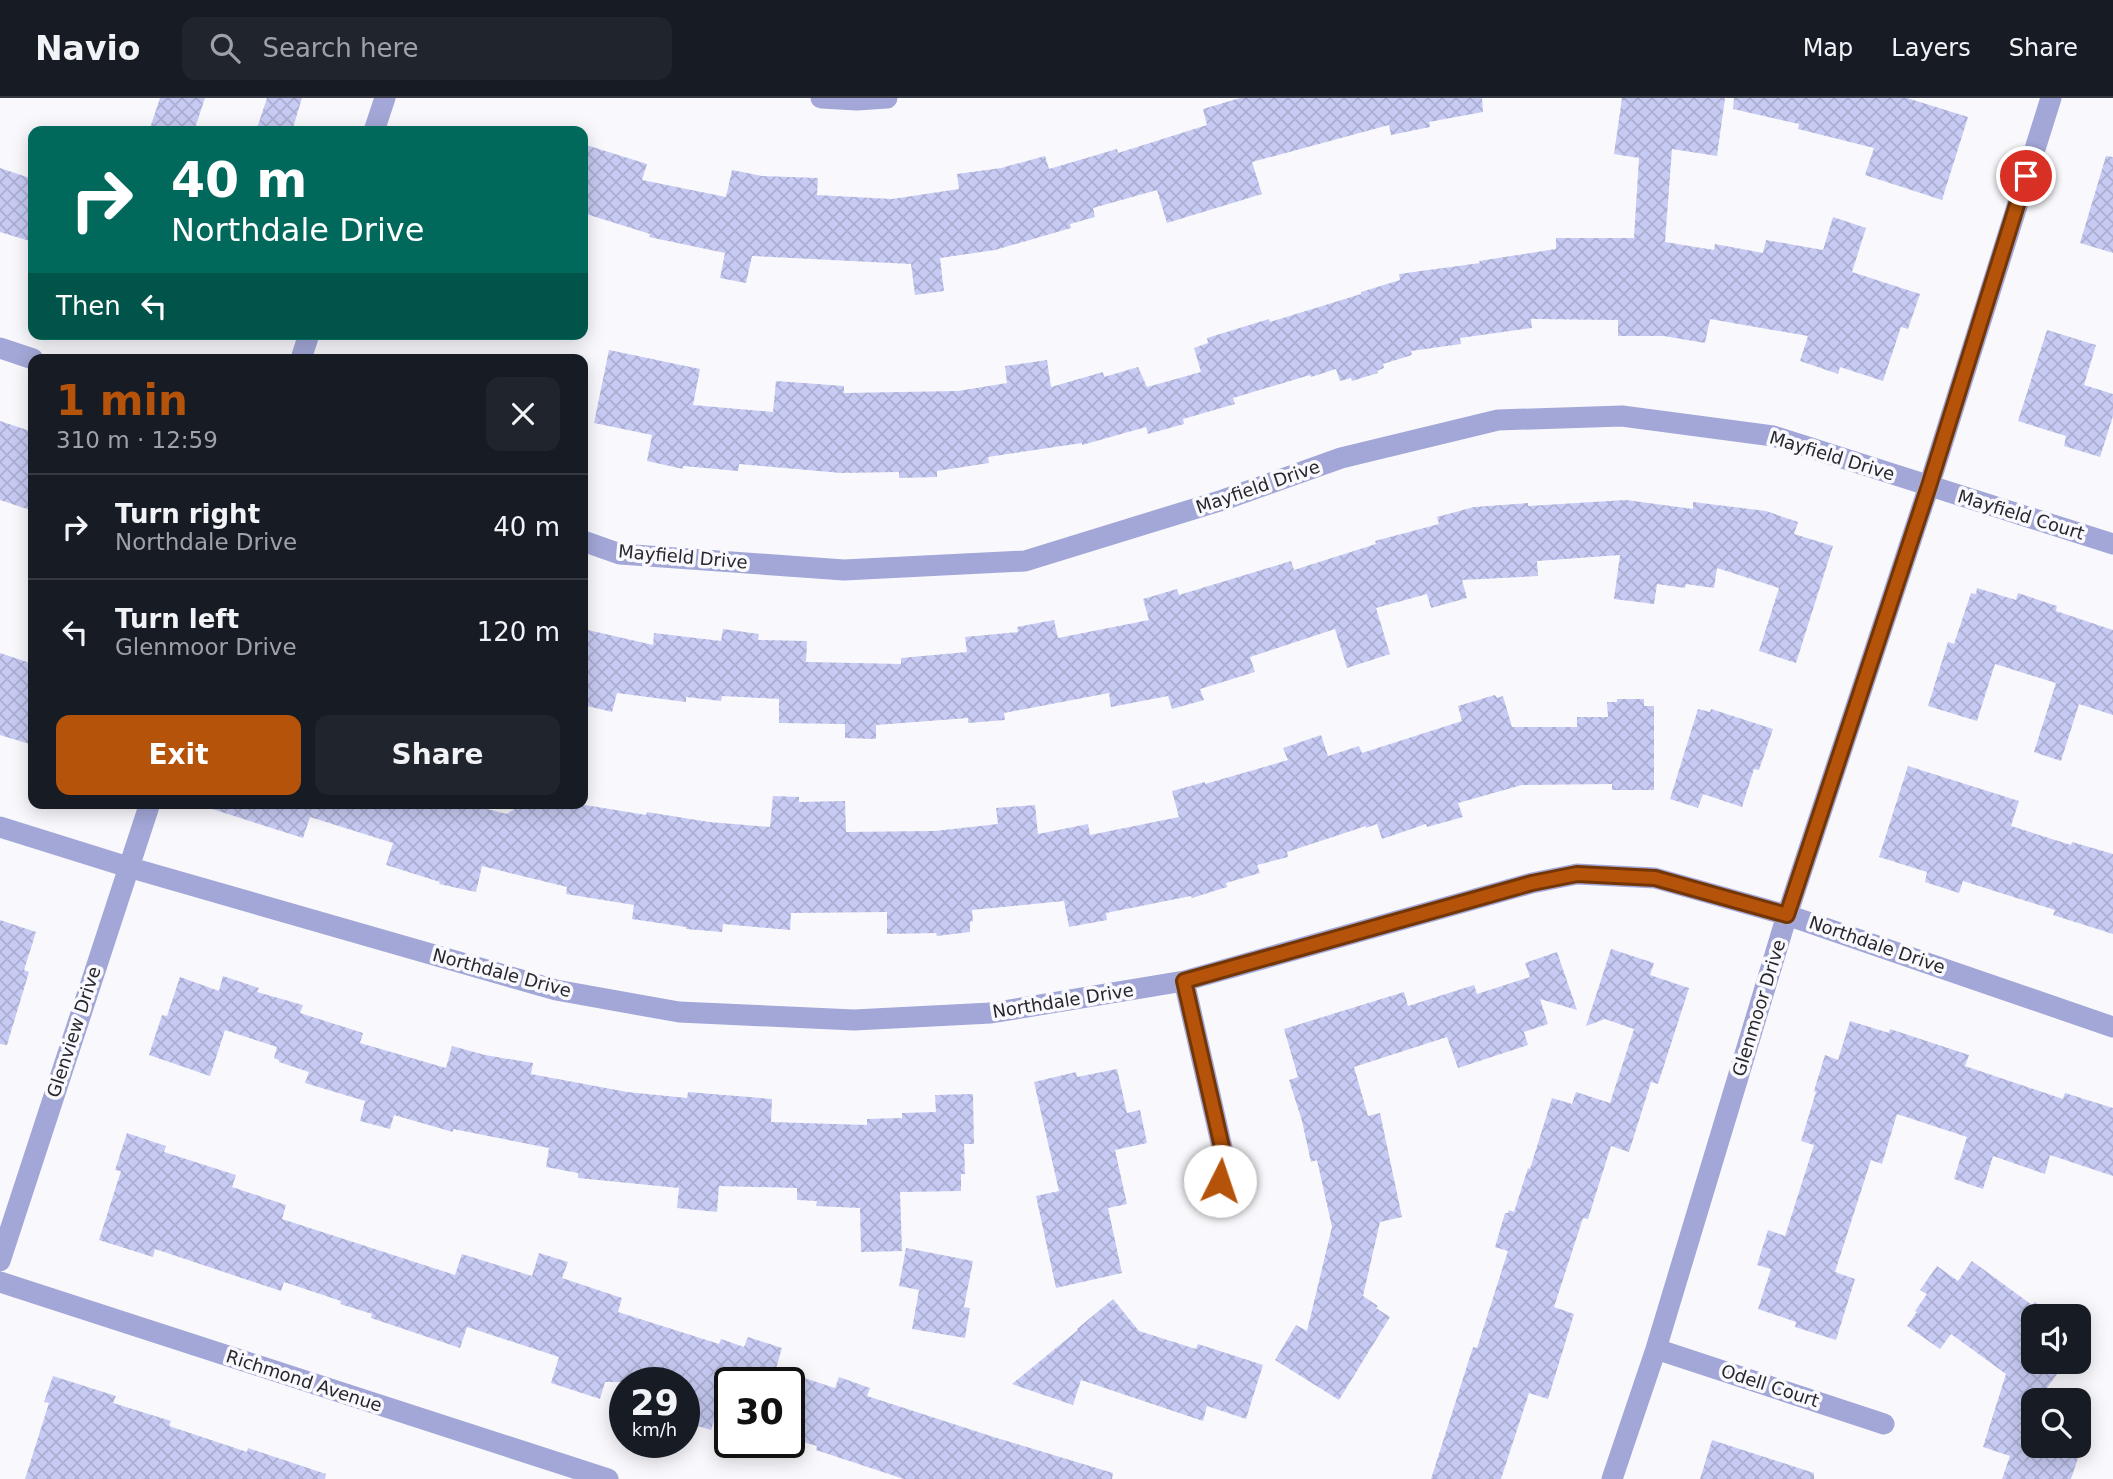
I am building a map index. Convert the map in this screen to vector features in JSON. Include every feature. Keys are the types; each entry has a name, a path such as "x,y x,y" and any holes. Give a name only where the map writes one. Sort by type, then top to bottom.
{"street":[{"path":"376,126 385,98"},
{"path":"821,98 887,98"},
{"name":"Glenmoor Drive","path":"1612,1479 1656,1349 1787,915 1929,486 2050,98"},
{"path":"0,348 28,357"},
{"name":"Mayfield Drive","path":"588,543 620,554 844,570 1025,561 1223,500 1340,458 1498,420 1622,416 1773,436 1929,486"},
{"name":"Mayfield Court","path":"1929,486 2113,544"},
{"name":"Glenview Drive","path":"0,1261 148,809"},
{"name":"Northdale Drive","path":"0,827 128,867 556,990 679,1012 854,1020 991,1013 1184,981 1532,883 1577,874 1655,878 1787,915 2113,1027"},
{"path":"1184,981 1224,1156 1216,1207"},
{"name":"Richmond Avenue","path":"0,1282 608,1479"},
{"name":"Odell Court","path":"1656,1349 1885,1424"}],"building":[{"path":"160,98 205,98 196,126 151,126"},
{"path":"267,98 302,98 294,126 258,126"},
{"path":"1240,98 1482,98 1483,112 1429,122 1430,127 1391,135 1389,125 1252,162 1262,194 1167,223 1157,190 1093,208 1095,217 1070,224 1071,228 995,250 940,258 944,291 915,295 911,264 752,256 746,283 720,278 725,253 649,237 650,234 588,215 588,146 647,164 642,180 726,197 732,170 762,176 818,178 817,195 892,199 959,189 957,174 1001,168 1045,156 1049,169 1117,149 1118,153 1207,125 1203,109"},
{"path":"1622,98 1725,98 1717,156 1672,149 1665,242 1714,250 1715,244 1763,253 1766,240 1823,250 1833,217 1866,228 1852,272 1920,294 1908,329 1901,327 1883,381 1840,367 1838,374 1800,361 1808,336 1710,319 1705,343 1664,336 1618,336 1618,320 1531,319 1532,328 1460,338 1461,344 1411,351 1412,355 1383,364 1384,368 1377,371 1378,373 1352,381 1351,378 1340,381 1336,369 1311,377 1310,375 1233,398 1235,404 1183,419 1184,424 1148,434 1146,427 1082,445 988,457 989,463 937,471 937,477 899,478 899,472 841,473 739,464 738,471 683,466 683,469 647,461 652,435 594,423 609,350 700,369 693,405 773,412 776,381 844,386 844,393 958,391 1007,383 1005,366 1047,360 1051,387 1103,372 1104,377 1138,367 1147,387 1201,372 1194,348 1208,343 1207,338 1361,294 1400,280 1399,274 1556,249 1556,238 1634,238 1639,158 1614,154"},
{"path":"1734,98 1907,98 1968,117 1942,200 1865,175 1874,148 1798,129 1799,124 1733,109"},
{"path":"2106,156 2113,157 2113,253 2080,243"},
{"path":"0,168 28,177 28,240 0,232"},
{"path":"2047,330 2096,345 2084,385 2113,394 2113,416 2100,457 2064,446 2066,436 2018,421"},
{"path":"0,421 28,430 28,509 0,500"},
{"path":"1626,500 1693,509 1693,502 1766,511 1798,522 1794,534 1833,546 1796,663 1759,651 1779,588 1717,568 1714,588 1657,584 1654,604 1614,599 1620,555 1537,561 1538,576 1462,580 1467,598 1431,608 1427,594 1376,608 1390,654 1347,668 1335,629 1250,657 1255,672 1200,689 1204,700 1172,709 1168,696 1111,707 1109,693 1004,713 1005,720 968,723 968,718 876,725 876,739 845,738 845,724 779,723 779,699 722,696 721,701 686,697 686,702 617,693 612,712 588,706 588,630 653,645 654,633 721,641 723,629 759,634 758,640 807,641 806,662 901,664 901,658 967,652 965,637 1018,632 1017,627 1054,620 1058,638 1149,620 1143,599 1177,589 1179,595 1291,561 1294,570 1376,544 1375,541 1439,524 1437,517 1474,507 1528,503 1528,506"},
{"path":"1977,588 2016,600 2018,593 2057,606 2056,611 2113,630 2113,715 2079,704 2061,761 2034,752 2056,683 1995,664 1977,721 1928,706 1948,642 1954,644 1971,593 1976,594"},
{"path":"0,653 28,662 28,743 0,735"},
{"path":"1495,695 1497,698 1503,696 1512,727 1577,727 1577,717 1608,717 1607,702 1617,702 1617,699 1644,699 1644,706 1654,706 1654,790 1612,790 1612,784 1522,785 1458,803 1463,817 1427,827 1426,824 1382,839 1377,824 1366,826 1287,852 1288,857 1257,865 1260,873 1226,883 1227,887 1192,898 1191,896 1106,913 1107,920 1069,927 1064,901 972,910 970,932 937,936 936,933 887,934 887,912 791,913 790,930 723,924 722,932 686,929 632,919 634,905 566,894 567,887 482,866 476,892 439,884 440,882 386,865 393,843 310,817 303,838 212,809 487,809 507,814 514,809 588,809 588,805 646,815 647,812 709,822 770,827 773,796 799,797 799,802 845,801 846,832 935,831 998,824 996,808 1035,805 1038,834 1088,824 1090,835 1179,817 1172,791 1288,760 1283,748 1321,735 1328,756 1359,746 1362,753 1462,721 1458,706"},
{"path":"1698,709 1710,712 1711,709 1773,729 1759,770 1754,769 1742,807 1703,794 1698,808 1670,799"},
{"path":"1908,766 2019,801 2011,826 2071,845 2072,842 2113,854 2113,934 2053,915 2055,910 1963,881 1959,893 1925,882 1927,872 1879,857"},
{"path":"0,920 36,932 24,970 29,972 7,1045 0,1044"},
{"path":"1611,949 1654,963 1650,975 1689,988 1658,1084 1651,1082 1629,1152 1611,1146 1588,1219 1583,1218 1554,1307 1574,1314 1548,1399 1529,1393 1501,1479 1431,1479 1473,1347 1477,1348 1508,1251 1495,1247 1505,1213 1509,1210 1514,1212 1552,1098 1572,1104 1576,1092 1610,1103 1634,1029 1605,1019 1586,1026"},
{"path":"1557,952 1577,1010 1540,999 1548,1024 1524,1032 1528,1045 1458,1068 1447,1037 1354,1067 1368,1116 1380,1113 1402,1217 1380,1222 1363,1296 1390,1317 1339,1400 1275,1360 1296,1325 1307,1331 1332,1227 1317,1160 1311,1162 1289,1080 1298,1077 1284,1029 1404,992 1408,1006 1474,985 1477,994 1530,977 1525,963"},
{"path":"223,976 259,988 257,992 303,1005 300,1013 363,1033 360,1043 446,1068 452,1046 533,1063 531,1074 627,1092 687,1098 688,1092 772,1099 771,1122 867,1125 867,1119 902,1118 902,1113 936,1112 935,1095 973,1094 974,1144 964,1144 965,1174 961,1174 961,1191 900,1192 902,1251 861,1252 860,1208 816,1206 817,1201 797,1200 797,1188 719,1186 717,1212 677,1208 679,1188 578,1178 578,1173 546,1167 549,1148 453,1129 453,1132 394,1115 390,1129 360,1121 365,1101 305,1083 309,1072 279,1062 274,1058 277,1047 225,1030 210,1076 149,1055 162,1015 167,1016 180,977 219,991"},
{"path":"1850,1021 1889,1033 1890,1029 1969,1055 1965,1066 2063,1099 2065,1093 2113,1108 2113,1176 2050,1155 2045,1174 1993,1156 1983,1189 1954,1179 1967,1137 1897,1114 1882,1164 1871,1160 1835,1272 1855,1279 1836,1340 1795,1327 1796,1322 1758,1309 1771,1269 1757,1265 1768,1230 1785,1236 1814,1145 1801,1141 1816,1092 1814,1091 1825,1055 1838,1060"},
{"path":"1117,1069 1127,1113 1140,1110 1147,1143 1115,1150 1127,1204 1108,1208 1122,1273 1056,1288 1036,1196 1059,1191 1034,1082 1076,1072 1077,1077"},
{"path":"127,1133 166,1146 164,1152 236,1175 232,1187 286,1205 282,1219 455,1275 462,1254 532,1276 539,1253 568,1262 562,1278 622,1298 618,1312 719,1344 721,1339 744,1347 748,1337 782,1348 776,1367 714,1367 714,1421 711,1430 700,1427 700,1367 609,1367 609,1382 605,1382 600,1399 551,1383 559,1357 467,1327 460,1348 371,1318 372,1314 340,1304 341,1301 284,1282 281,1291 155,1249 153,1257 99,1240 121,1171 115,1170"},
{"path":"906,1248 973,1261 964,1307 970,1308 965,1338 912,1329 919,1290 899,1286"},
{"path":"1972,1261 2031,1304 2021,1304 2021,1374 2057,1374 2047,1388 2021,1388 2021,1458 2078,1458 2071,1479 2002,1479 2010,1456 1983,1447 2006,1374 1951,1334 1940,1349 1907,1326 1927,1294 1920,1290 1937,1266 1958,1281"},
{"path":"1113,1299 1139,1331 1196,1349 1198,1344 1263,1365 1246,1419 1207,1406 1203,1421 1081,1380 1073,1405 1012,1384"},
{"path":"53,1376 116,1396 113,1403 171,1421 169,1426 326,1474 325,1479 25,1479 49,1403 44,1402"},
{"path":"839,1377 870,1388 867,1396 1113,1473 1112,1479 904,1479 816,1450 817,1446 805,1443 805,1378 835,1388"},
{"path":"1712,1440 1814,1473 1814,1479 1700,1479"}],"route":[{"path":"1220,1181 1224,1156 1184,981 1532,883 1577,874 1655,878 1787,915 1929,486 2026,176"}]}
